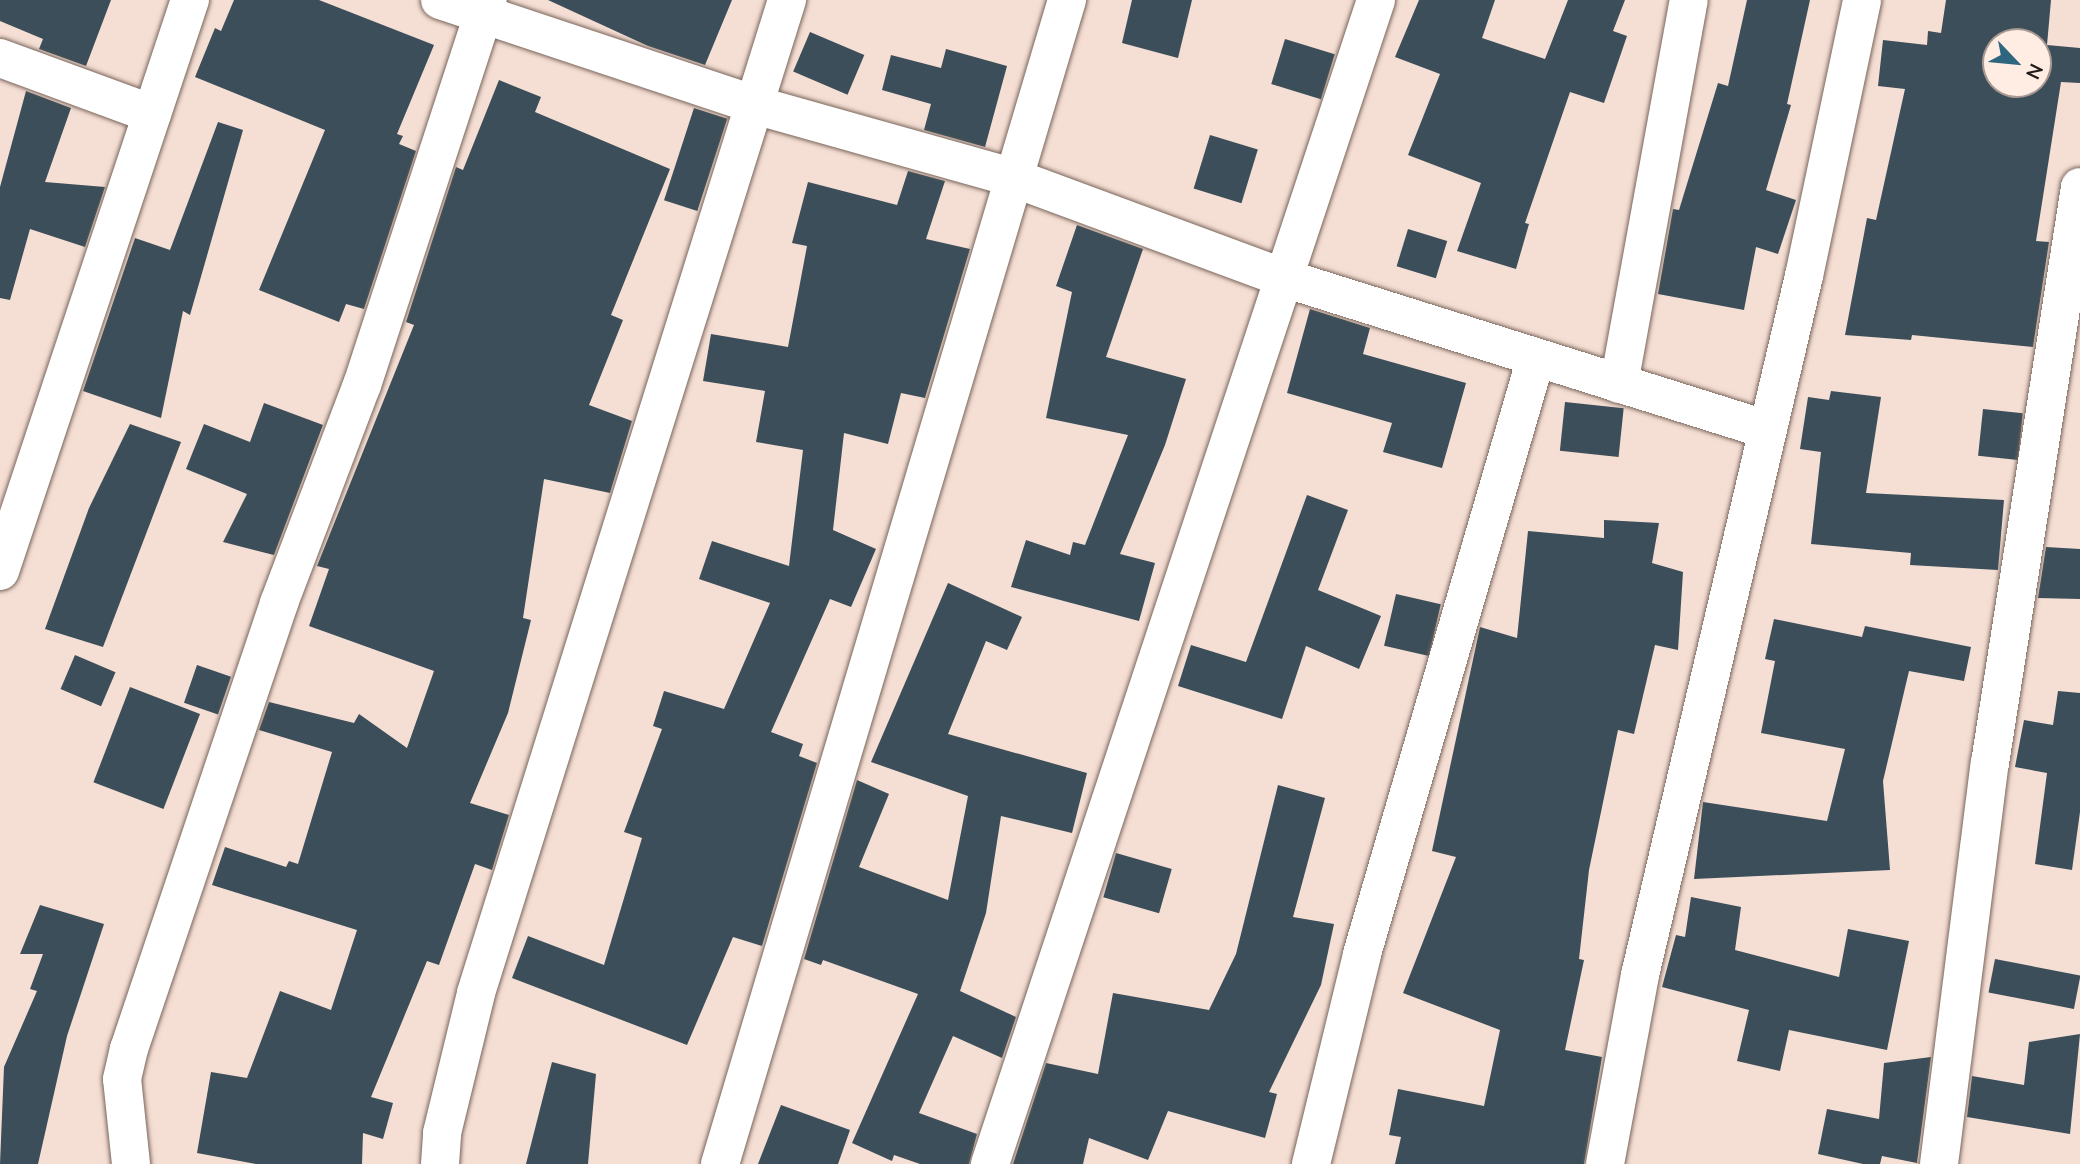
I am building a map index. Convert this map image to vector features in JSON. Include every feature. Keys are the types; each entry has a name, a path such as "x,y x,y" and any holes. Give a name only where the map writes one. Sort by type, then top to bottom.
{"street":[{"path":"0,571 190,0"},
{"path":"440,0 486,7 755,105 1011,177 1287,279 1768,429"},
{"path":"440,1164 442,1133 476,993 787,0"},
{"path":"720,1164 1011,177 1067,0"},
{"path":"990,1164 1287,279 1376,0"},
{"path":"1619,384 1689,0"},
{"path":"1605,1164 1640,975 1768,429 1862,0"},
{"path":"131,1164 122,1091 129,1049 279,603 362,385 486,7"},
{"path":"0,58 152,114"},
{"path":"1939,1164 1994,735 2080,187"},
{"path":"1311,1164 1365,941 1536,358"}],"building":[{"path":"0,0 111,0 86,66 39,49 43,39 0,21"},
{"path":"234,0 319,0 434,45 397,134 403,136 399,144 416,151 364,309 346,304 339,322 259,290 325,130 195,77 215,28 221,31"},
{"path":"548,0 732,0 705,65 648,46"},
{"path":"1132,0 1192,0 1178,58 1122,43"},
{"path":"1419,0 1495,0 1482,38 1545,59 1568,0 1625,0 1613,31 1627,36 1604,103 1570,92 1525,223 1529,224 1516,269 1457,251 1481,183 1408,155 1440,74 1395,57"},
{"path":"1747,0 1810,0 1787,104 1791,105 1766,190 1796,200 1778,254 1756,247 1744,310 1658,294 1673,209 1679,210 1718,83 1728,86"},
{"path":"1946,0 2051,0 2049,28 1982,28 1982,98 2052,98 2052,45 2080,48 2080,83 2061,82 2036,241 2049,242 2033,347 1912,335 1911,340 1845,335 1867,218 1876,220 1905,89 1878,86 1883,40 1927,45 1928,31 1941,33"},
{"path":"810,32 864,55 848,95 793,72"},
{"path":"1285,39 1335,54 1321,99 1271,84"},
{"path":"946,49 1007,66 985,147 924,130 931,104 882,90 891,55 941,68"},
{"path":"499,80 541,97 535,112 670,169 611,315 623,320 589,405 632,421 610,493 544,479 523,618 531,620 508,713 470,803 509,815 492,870 475,864 439,965 427,961 371,1097 393,1103 383,1139 363,1133 362,1164 256,1164 197,1153 211,1072 247,1078 280,991 331,1010 357,930 212,885 225,847 286,867 289,861 298,864 332,752 259,730 269,702 354,723 359,714 407,748 434,671 309,626 329,569 317,566 414,325 406,322 456,167 463,170"},
{"path":"26,91 71,108 45,182 105,187 85,247 30,229 10,300 0,298 0,187"},
{"path":"694,108 727,119 697,211 664,200"},
{"path":"218,122 243,130 190,315 183,311 161,418 83,391 135,238 170,250"},
{"path":"1210,135 1258,150 1241,203 1194,189"},
{"path":"908,171 945,181 926,239 970,249 925,398 901,393 888,444 844,433 833,530 876,549 851,607 830,599 771,732 803,744 799,756 817,763 762,946 733,937 687,1045 512,978 528,936 604,965 642,838 624,832 662,729 653,726 664,691 724,709 770,603 699,579 712,541 789,566 803,450 756,442 765,391 703,381 711,334 788,347 807,246 792,243 808,182 897,205"},
{"path":"1077,225 1143,249 1106,357 1186,379 1165,445 1120,554 1155,563 1139,621 1011,587 1026,540 1070,555 1073,542 1085,545 1128,435 1046,418 1072,292 1056,286"},
{"path":"1408,229 1447,241 1436,278 1397,266"},
{"path":"1310,309 1370,328 1363,354 1466,383 1442,468 1383,452 1392,423 1287,393"},
{"path":"1831,391 1881,397 1866,493 2004,500 1998,570 1910,565 1911,553 1811,544 1821,452 1800,449 1808,397 1829,400"},
{"path":"1565,402 1624,408 1619,457 1560,451"},
{"path":"264,403 323,425 274,555 223,542 247,494 186,469 204,424 250,442"},
{"path":"1983,409 2023,413 2018,460 1978,456"},
{"path":"130,424 181,442 103,647 45,629 89,508"},
{"path":"1307,495 1348,510 1318,590 1381,616 1359,669 1306,646 1282,719 1178,686 1191,645 1246,662"},
{"path":"1604,520 1659,523 1652,563 1683,572 1678,650 1655,645 1634,734 1618,730 1589,870 1579,959 1584,960 1565,1050 1602,1057 1584,1164 1395,1164 1401,1137 1389,1135 1398,1089 1484,1106 1500,1030 1403,993 1456,857 1432,851 1480,627 1517,638 1528,531 1604,538"},
{"path":"2046,547 2080,549 2080,599 2038,598"},
{"path":"948,583 1022,617 1007,650 986,641 948,734 1087,773 1072,833 1001,816 986,913 960,991 1016,1017 1002,1058 953,1036 919,1113 977,1134 969,1164 920,1164 894,1155 892,1161 852,1143 918,994 823,960 821,965 804,959 857,780 889,794 859,867 948,900 968,796 871,762"},
{"path":"1396,594 1441,604 1429,656 1384,646"},
{"path":"1774,619 1862,637 1865,626 1971,647 1964,681 1909,671 1883,781 1890,870 1694,879 1703,802 1827,821 1845,749 1761,733 1775,661 1765,659"},
{"path":"75,655 116,672 101,706 61,689"},
{"path":"197,665 231,677 218,715 184,703"},
{"path":"130,687 200,714 163,809 93,782"},
{"path":"2058,691 2080,693 2080,812 2072,870 2035,864 2047,773 2015,767 2024,720 2053,725"},
{"path":"1278,785 1325,798 1293,917 1334,924 1321,985 1269,1092 1277,1094 1265,1138 1168,1111 1148,1160 1089,1138 1083,1164 1013,1164 1046,1063 1098,1074 1113,993 1209,1010 1236,954"},
{"path":"1116,853 1172,869 1159,913 1103,897"},
{"path":"1691,897 1741,907 1735,950 1839,977 1848,929 1909,941 1887,1050 1789,1030 1780,1071 1737,1061 1749,1010 1662,987 1676,935 1685,937"},
{"path":"40,905 104,924 67,1036 38,1164 0,1164 4,1067 37,991 30,989 43,954 20,954"},
{"path":"1995,959 2080,976 2074,1009 1989,992"},
{"path":"2080,1034 2070,1134 1967,1117 1972,1076 2024,1085 2029,1042"},
{"path":"1931,1057 1917,1163 1882,1156 1880,1164 1863,1164 1818,1154 1827,1109 1879,1119 1884,1063"},
{"path":"552,1062 596,1074 588,1164 526,1164"},
{"path":"781,1105 850,1130 838,1164 758,1164"}]}
